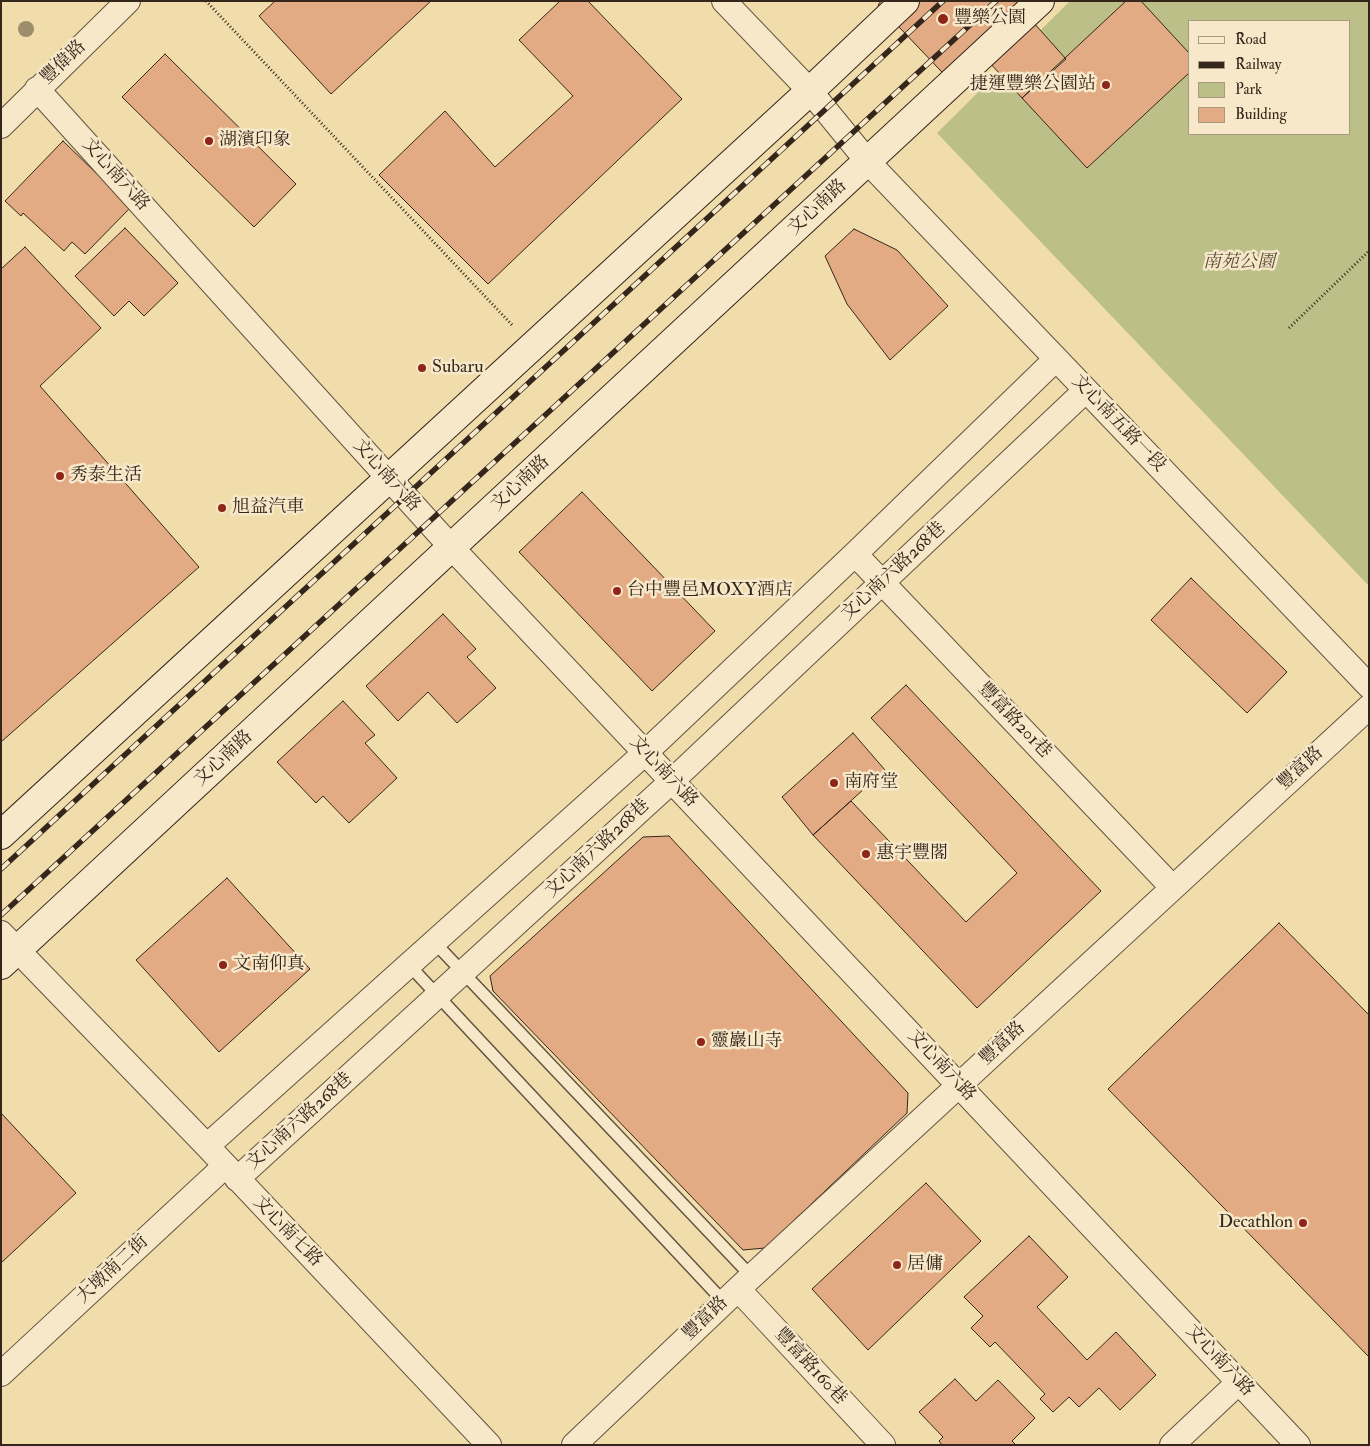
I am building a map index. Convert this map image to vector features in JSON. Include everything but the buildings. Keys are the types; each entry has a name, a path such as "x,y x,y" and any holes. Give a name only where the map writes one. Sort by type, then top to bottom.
{"main road":[{"path":"1,835 810,91 905,1"},
{"name":"文心南路","path":"7,949 452,548 1040,1"}],"street":[{"name":"豐偉路","path":"1,126 128,1"},
{"path":"724,1 810,91"},
{"name":"文心南六路","path":"37,89 452,548 1298,1445"},
{"name":"文心南五路一段","path":"810,91 868,162 1369,686"},
{"path":"207,1146 645,753 1056,360"},
{"name":"文心南六路268巷","path":"231,1173 438,996 672,781 1086,390"},
{"name":"豐富路201巷","path":"855,554 1172,887"},
{"name":"豐富路","path":"574,1445 738,1289 1369,707"},
{"name":"文心南七路","path":"7,949 207,1146 489,1445"},
{"name":"大墩南二街","path":"1,1374 231,1173"},
{"name":"豐富路160巷","path":"738,1289 883,1445"},
{"path":"1172,1445 1238,1382"}],"lane":[{"path":"434,942 738,1289"},
{"path":"409,965 438,996 738,1289"}],"path":[{"path":"206,1 532,346"},
{"path":"1289,328 1369,251"}],"green space":[{"name":"南苑公園","path":"1070,1 1369,1 1369,586 937,133"}],"railway":[{"path":"1,869 943,1"},
{"path":"1,915 996,1"}],"place":[{"name":"豐樂公園","path":"943,19"},
{"name":"捷運豐樂公園站","path":"1106,85"},
{"name":"湖濱印象","path":"209,141"},
{"name":"Subaru","path":"422,368"},
{"name":"秀泰生活","path":"60,476"},
{"name":"旭益汽車","path":"222,508"},
{"name":"台中豐邑MOXY酒店","path":"617,591"},
{"name":"南府堂","path":"834,783"},
{"name":"惠宇豐閣","path":"866,854"},
{"name":"文南仰真","path":"223,965"},
{"name":"靈巖山寺","path":"701,1042"},
{"name":"Decathlon","path":"1303,1223"},
{"name":"居傭","path":"897,1265"}]}
